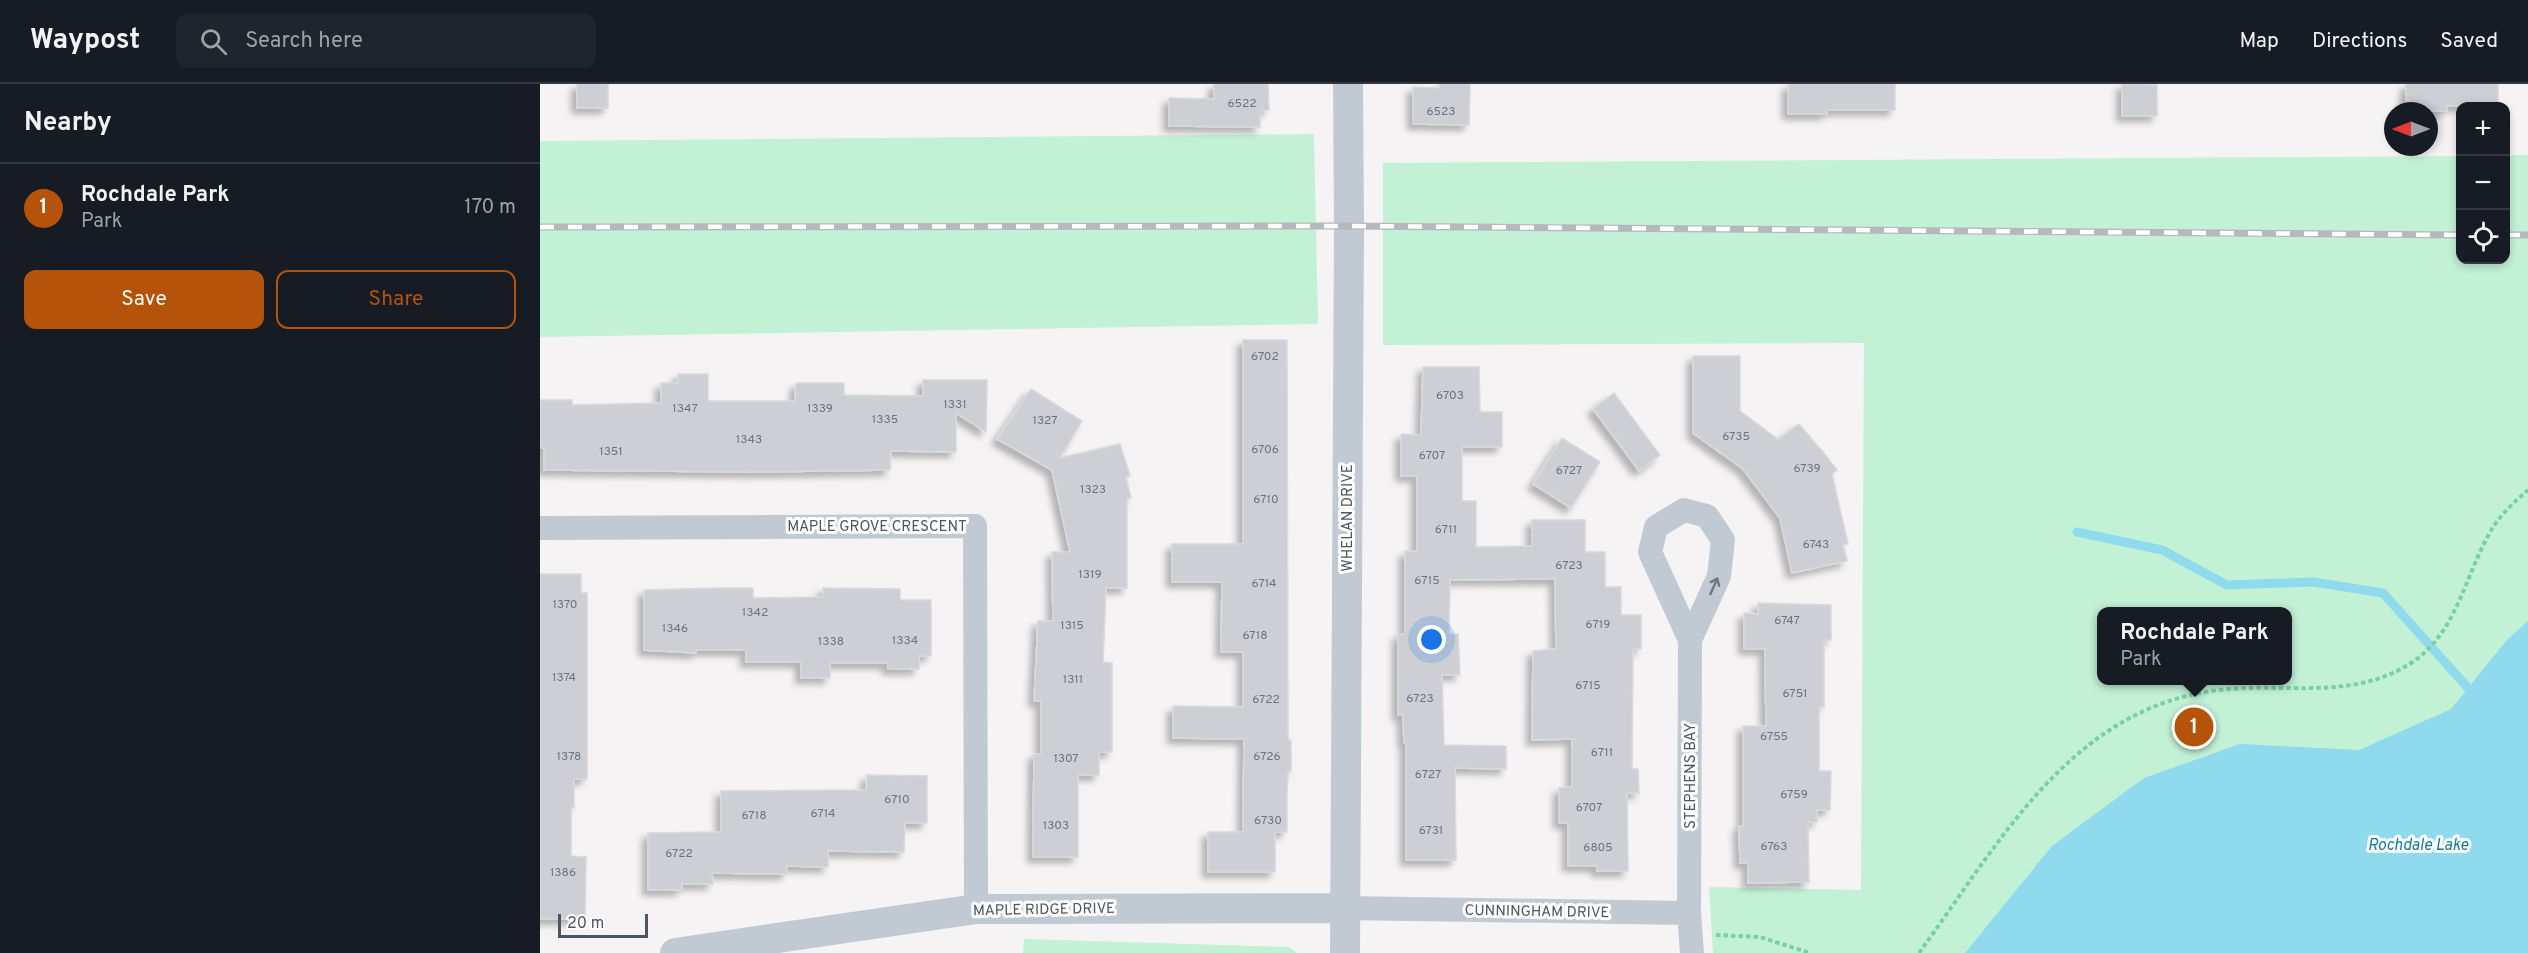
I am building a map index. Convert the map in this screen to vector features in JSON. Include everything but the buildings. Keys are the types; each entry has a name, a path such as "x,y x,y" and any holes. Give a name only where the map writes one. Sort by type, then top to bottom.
{"street":[{"name":"WHELAN DRIVE","path":"1344,953 1348,84"},
{"name":"STEPHENS BAY","path":"1690,640 1719,576 1723,540 1707,516 1684,510 1656,527 1650,552 1690,640 1691,934"},
{"name":"MAPLE GROVE CRESCENT","path":"540,528 975,526 976,909"},
{"name":"MAPLE RIDGE DRIVE","path":"675,953 976,909 1344,908"},
{"name":"CUNNINGHAM DRIVE","path":"1344,908 1691,934"}],"path":[{"path":"1919,953 2033,798 2067,761 2100,736 2128,720 2184,698 2218,690 2354,686 2380,679 2414,661 2437,640 2490,532 2528,490"},
{"path":"1691,934 1760,937 1810,953"}],"green space":[{"path":"1314,134 1318,324 540,337 540,141"},
{"path":"2510,155 2528,155 2528,953 1713,953 1709,887 1861,890 1864,343 1383,345 1383,163 2456,156 2456,264 2510,264"},
{"path":"1024,939 1289,947 1297,953 1023,953"}],"water":[{"name":"Rochdale Lake","path":"2528,621 2528,953 1965,953 2052,846 2144,778 2240,744 2359,750 2451,709 2506,641"}],"waterway":[{"path":"2077,532 2162,550 2227,585 2313,582 2383,593 2468,688"}],"railway":[{"path":"540,227 1349,226 2456,235"},
{"path":"2510,235 2528,235"}],"place":[{"name":"Rochdale Park","path":"2194,727"}]}
